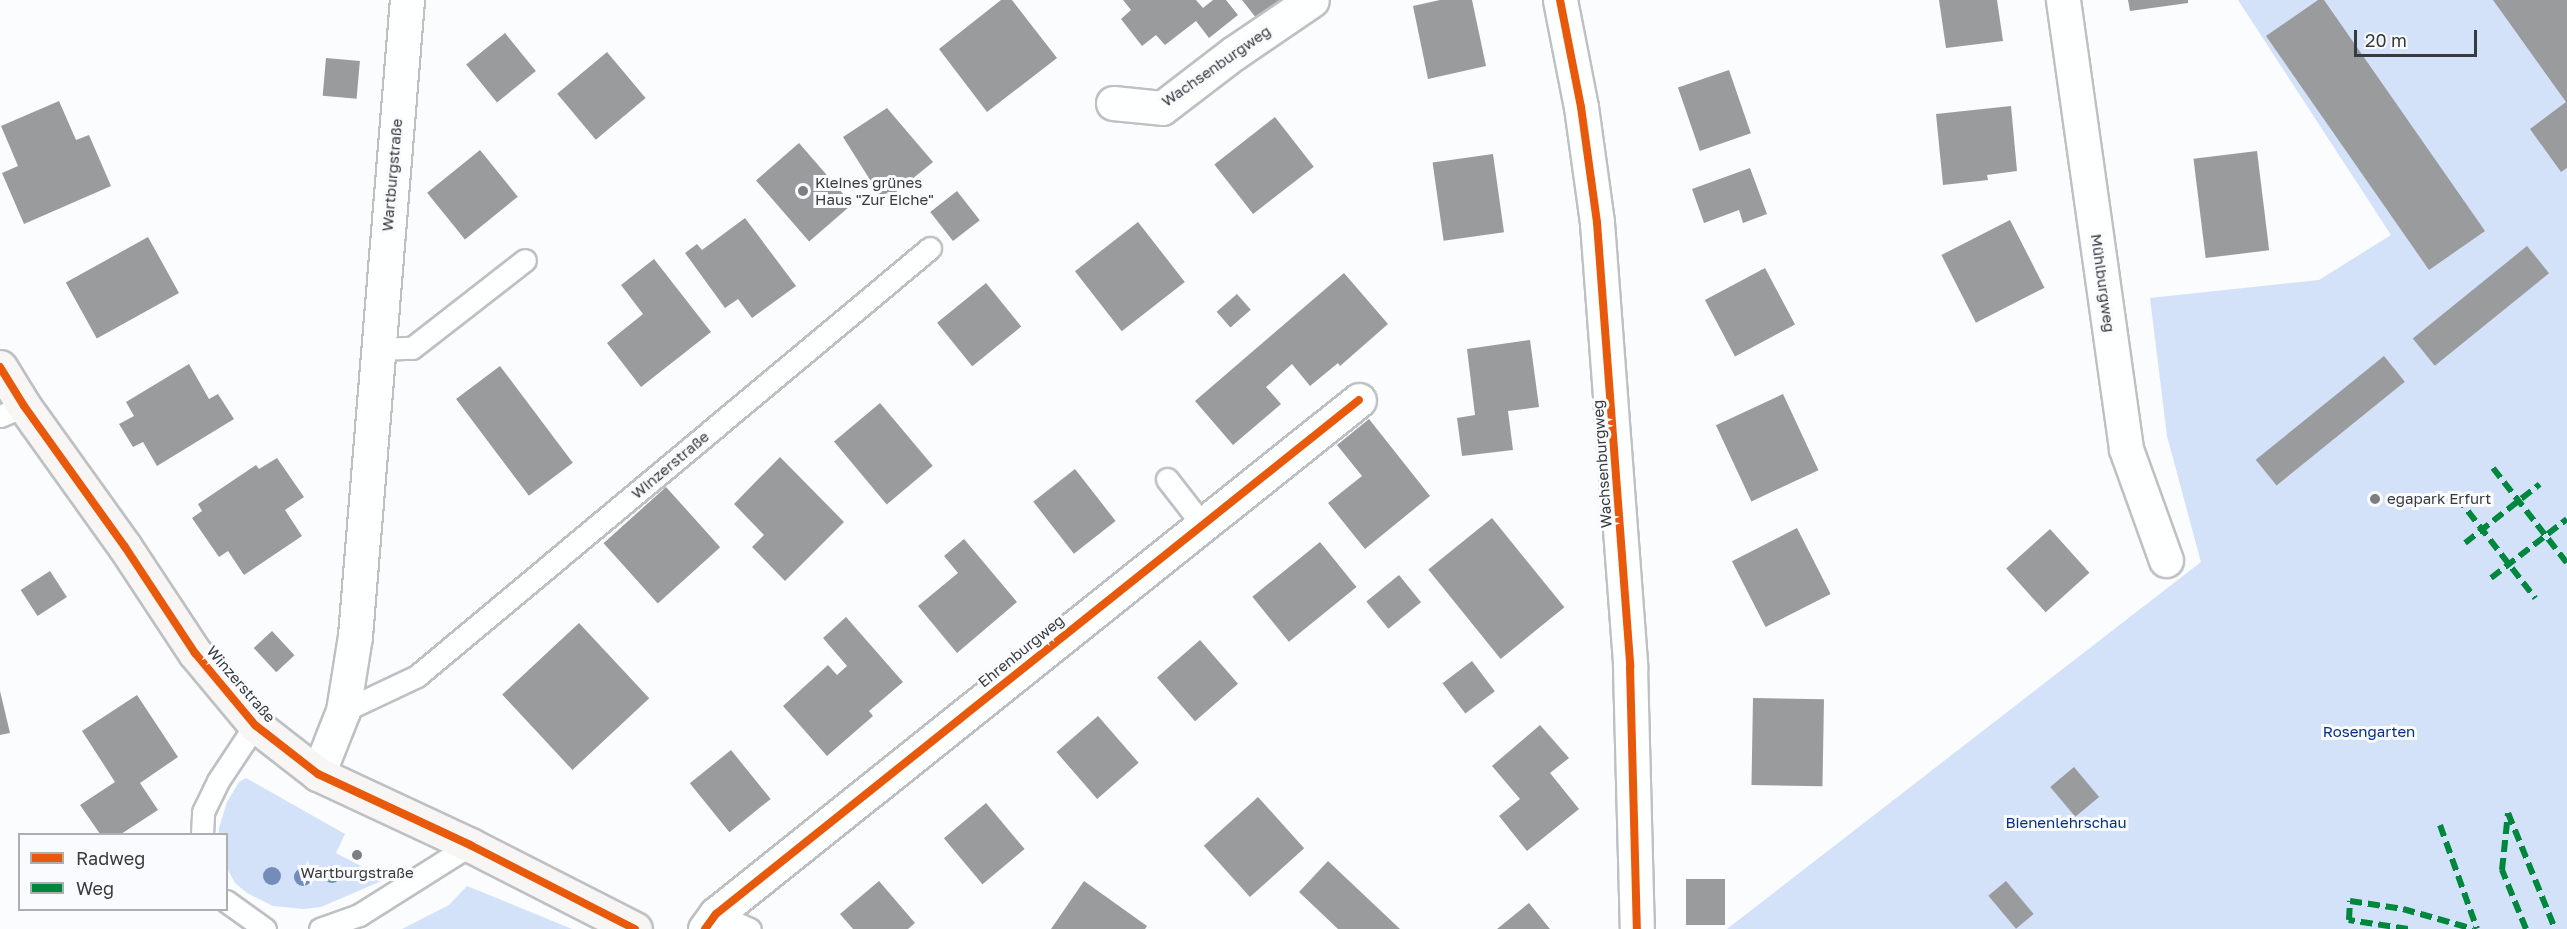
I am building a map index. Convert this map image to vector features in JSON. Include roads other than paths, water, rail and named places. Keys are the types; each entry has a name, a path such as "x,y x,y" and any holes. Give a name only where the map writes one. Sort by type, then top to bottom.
{"street":[{"name":"Wartburgstraße","path":"318,774 343,711 355,636 407,0"},
{"name":"Wachsenburgweg","path":"1113,103 1162,108 1234,53 1312,0"},
{"name":"Wachsenburgweg","path":"1560,0 1581,107 1597,223 1630,667 1637,929"},
{"name":"Mühlburgweg","path":"2063,0 2126,449 2166,560"},
{"name":"Winzerstraße","path":"0,367 12,411 125,547 195,653 255,725 318,774 470,845 635,929"},
{"name":"Ehrenburgweg","path":"711,921 1359,400"}],"lane":[{"name":"Winzerstraße","path":"343,711 417,676 930,248"},
{"path":"377,349 412,348 525,260"},
{"path":"1167,479 1202,524"},
{"name":"Winzerstraße","path":"202,833 203,812 218,781 255,725"},
{"path":"320,929 359,915 470,845"},
{"path":"228,902 265,929"},
{"path":"711,921 750,929"}],"place":[{"name":"Kleines grünes Haus \"Zur Eiche\"","path":"803,191"},
{"name":"egapark Erfurt","path":"2375,499"},
{"name":"Wartburgstraße","path":"357,855"}],"park label":[{"name":"Rosengarten","path":"2369,732"},
{"name":"Bienenlehrschau","path":"2066,823"}]}
